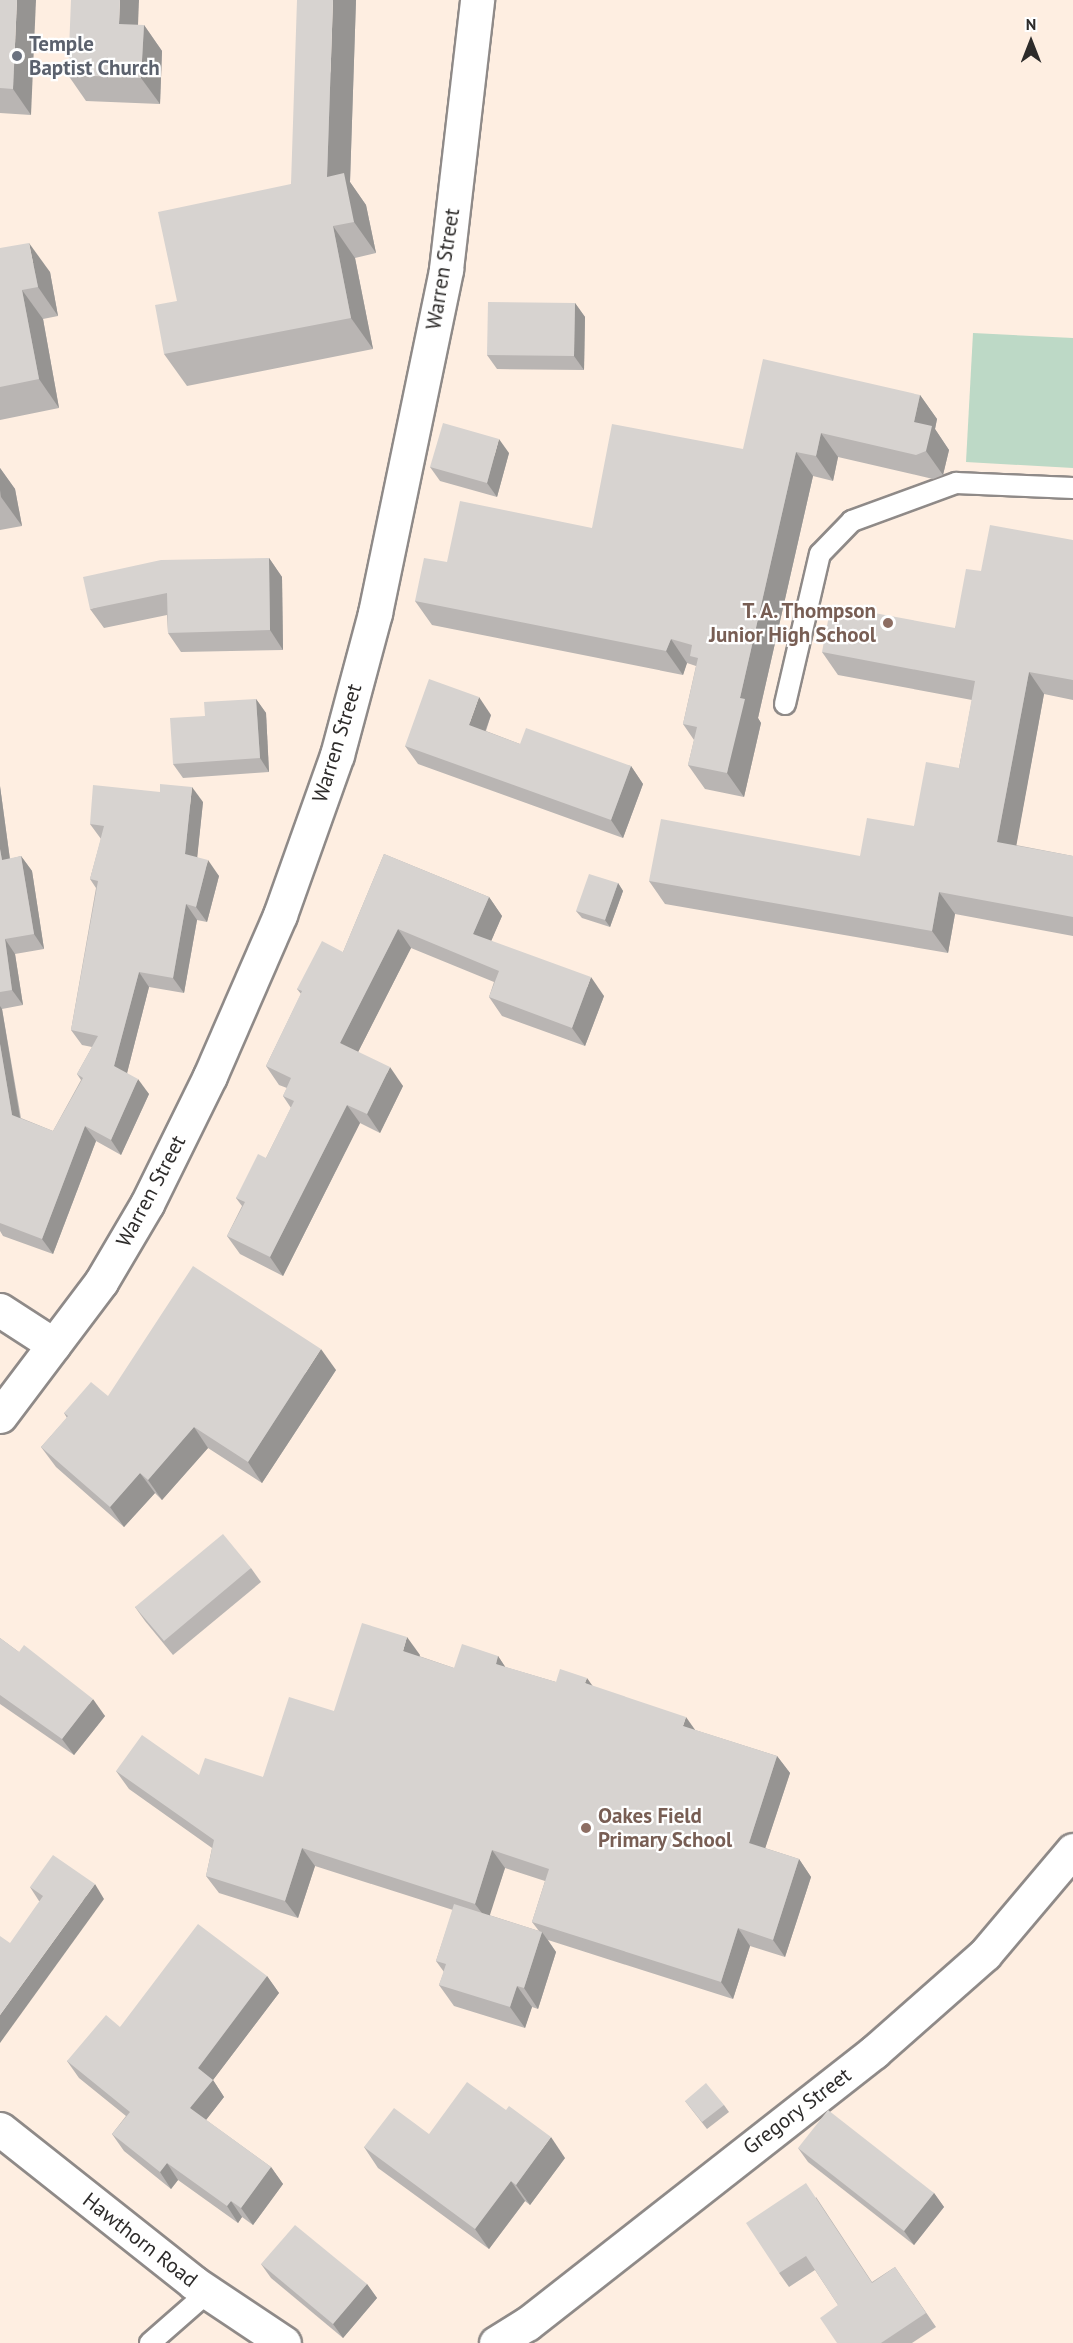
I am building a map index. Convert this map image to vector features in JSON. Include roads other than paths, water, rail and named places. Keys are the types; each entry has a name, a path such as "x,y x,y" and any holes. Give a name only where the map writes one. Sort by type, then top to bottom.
{"street":[{"name":"Warren Street","path":"0,1416 101,1282 147,1204 210,1076 280,915 337,755 377,602 446,269 477,0"},
{"path":"0,1310 54,1345"},
{"name":"Gregory Street","path":"495,2343 527,2324 874,2052 985,1954 1073,1850"},
{"name":"Hawthorn Road","path":"0,2129 208,2292 284,2343"}],"lane":[{"path":"785,704 820,554 852,521 956,483 1073,488"},
{"path":"150,2343 208,2292"}],"place":[{"name":"Temple Baptist Church","path":"17,56"},
{"name":"T. A. Thompson Junior High School","path":"888,623"},
{"name":"Oakes Field Primary School","path":"586,1828"}]}
